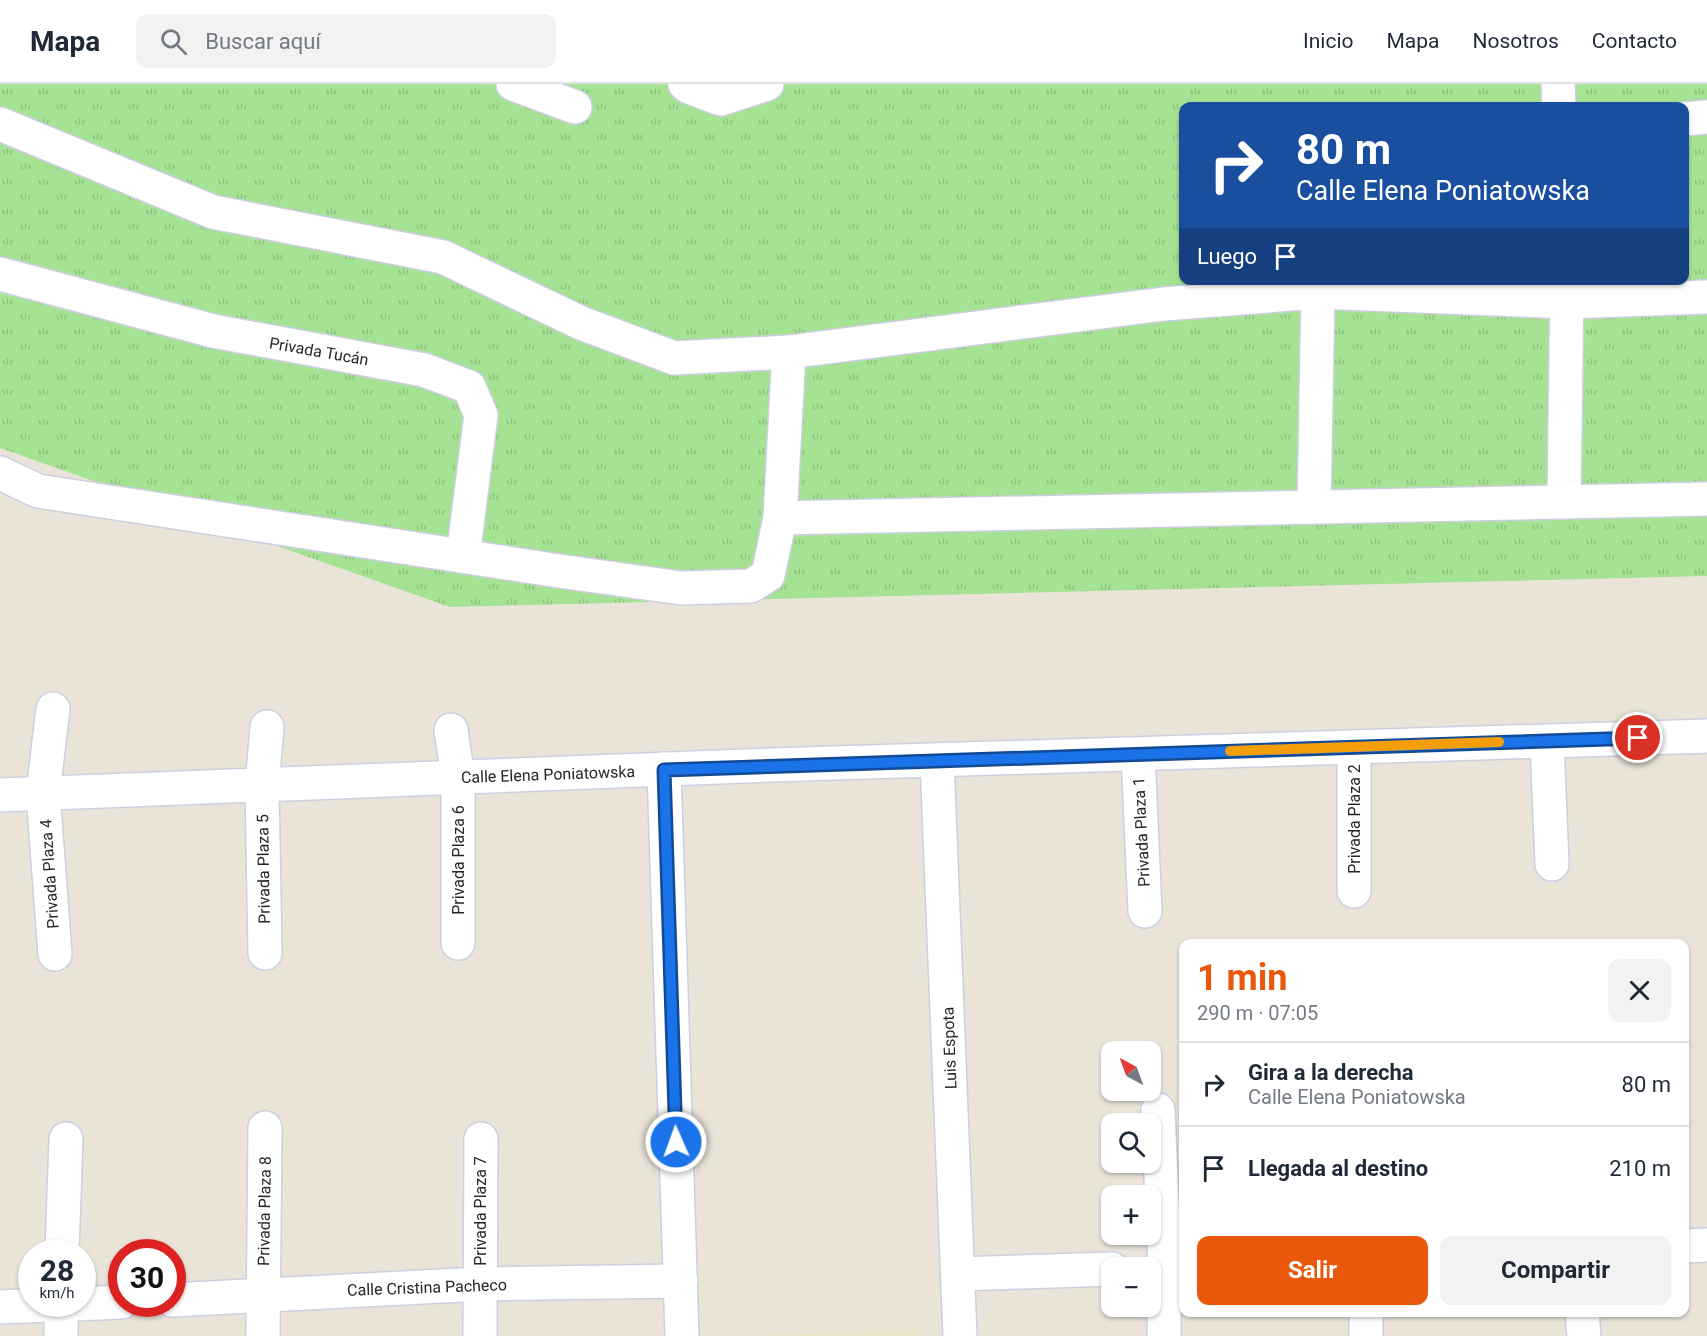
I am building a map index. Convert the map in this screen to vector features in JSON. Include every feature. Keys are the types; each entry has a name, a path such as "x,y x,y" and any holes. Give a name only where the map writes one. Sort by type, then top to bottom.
{"street":[{"path":"513,84 574,107"},
{"path":"685,84 721,99 767,84"},
{"path":"1558,84 1559,102"},
{"path":"1689,119 1707,117"},
{"path":"0,124 213,213 443,257 581,323 675,358 789,352 1164,304 1318,292 1567,291 1707,297"},
{"name":"Privada Tucán","path":"0,274 213,332 423,370 469,387 482,415 463,556"},
{"path":"1564,502 1567,291"},
{"path":"1314,507 1318,292"},
{"path":"0,473 38,491 463,556 681,588 751,586 768,575 780,518 789,352"},
{"path":"780,518 1707,499"},
{"path":"43,793 52,709"},
{"path":"262,785 267,727"},
{"path":"452,730 458,777"},
{"name":"Calle Elena Poniatowska","path":"0,795 937,760 1707,736"},
{"path":"1547,741 1552,864"},
{"name":"Privada Plaza 2","path":"1354,747 1354,891"},
{"name":"Privada Plaza 1","path":"1138,754 1145,911"},
{"name":"Luis Espota","path":"937,760 960,1336"},
{"path":"664,770 682,1336"},
{"name":"Privada Plaza 6","path":"458,777 458,943"},
{"name":"Privada Plaza 5","path":"262,785 265,953"},
{"name":"Privada Plaza 4","path":"43,793 55,954"},
{"path":"1158,1110 1164,1336"},
{"name":"Privada Plaza 8","path":"263,1295 265,1128"},
{"path":"62,1239 66,1139"},
{"name":"Privada Plaza 7","path":"480,1139 480,1336"},
{"path":"1689,1246 1707,1245"},
{"path":"958,1274 1101,1269"},
{"name":"Calle Cristina Pacheco","path":"186,1299 480,1284 681,1281"},
{"path":"263,1295 263,1336"},
{"path":"0,1307 18,1309"},
{"path":"1366,1317 1366,1336"},
{"path":"1582,1317 1584,1336"}],"shaded area":[{"path":"918,1330 919,1336 750,1336"}],"green space":[{"path":"0,84 1707,84 1707,576 450,607 0,448"}],"slow traffic":[{"path":"1230,751 1499,742"}],"route":[{"path":"676,1142 664,770 1638,738"}]}
